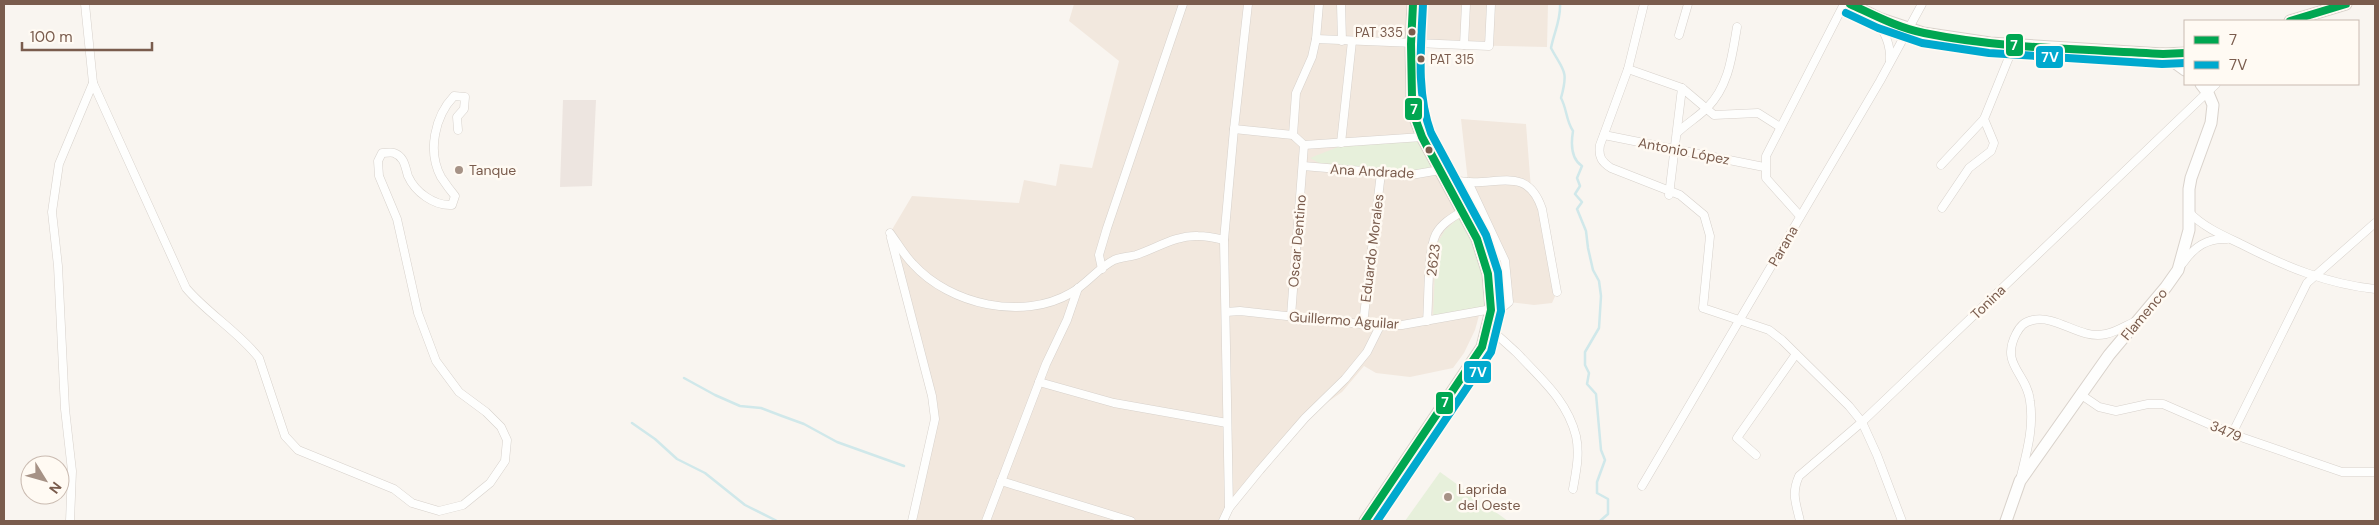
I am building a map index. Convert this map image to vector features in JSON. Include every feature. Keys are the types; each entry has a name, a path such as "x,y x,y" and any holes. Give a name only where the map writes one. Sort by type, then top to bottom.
{"street":[{"path":"85,4 94,82 186,288 198,303 227,325 259,358 285,436 298,450 394,488 412,503 439,511 463,505 490,484 505,461 507,440 501,427 486,412 459,392 436,361 418,313 397,219 379,176 378,161 382,153 395,153 404,161 408,177 418,190 433,201 444,205 452,205 455,196 440,175 434,144 437,125 445,106 454,96 465,97 464,109 457,117 458,130"},
{"path":"1102,269 1099,255 1107,228 1183,4"},
{"path":"1229,508 1224,240 1248,4"},
{"path":"1293,135 1296,93 1312,57 1316,39 1319,4"},
{"path":"1341,4 1342,40"},
{"path":"1365,521 1472,365 1482,347 1491,310 1490,287 1484,259 1463,211 1422,137 1415,118 1412,97 1411,44 1413,4"},
{"path":"1464,45 1466,4"},
{"path":"1316,39 1489,46 1491,4"},
{"path":"1644,4 1628,69 1599,154 1603,163 1670,193 1680,195 1704,216 1709,227 1710,236 1703,308 1769,330 1849,406 1862,422 1877,455 1902,521"},
{"path":"1679,35 1688,4"},
{"path":"1800,216 1770,185 1766,178 1764,167 1766,156 1844,4"},
{"path":"1850,4 1909,29 1990,43 2163,54 2184,52"},
{"name":"Parana","path":"1642,486 1889,65 1922,4"},
{"path":"2292,20 2320,8 2346,4"},
{"path":"1874,15 1887,36 1890,50 1889,65"},
{"path":"1677,133 1706,110 1726,81 1731,64 1737,27"},
{"path":"1341,143 1352,41"},
{"path":"1941,165 1984,119 2014,45"},
{"path":"2163,54 2184,69"},
{"path":"1628,69 1682,88 1714,115 1758,113 1780,127"},
{"path":"70,521 72,471 65,409 58,266 52,212 59,164 94,82"},
{"name":"Flamenco","path":"2006,521 2020,481 2109,355 2166,288 2178,270 2189,230 2191,178 2212,123 2213,105 2208,87"},
{"name":"Tonina","path":"1800,521 1793,498 1794,487 1799,476 1862,422 2208,87"},
{"path":"1670,193 1682,88"},
{"path":"1942,208 1969,168 1992,151 1994,143 1984,119"},
{"path":"1234,129 1293,135 1304,145 1422,137"},
{"name":"Antonio López","path":"1604,135 1764,167"},
{"name":"Oscar Dentino","path":"1291,316 1304,145"},
{"name":"Ana Andrade","path":"1303,166 1412,175 1443,174 1468,182 1498,179 1511,180 1531,189 1535,193 1542,209 1556,292"},
{"name":"Eduardo Morales","path":"1363,324 1381,173"},
{"path":"1468,182 1504,260 1509,302 1503,307 1491,310"},
{"name":"2623","path":"1428,321 1432,247 1436,234 1444,224 1463,211"},
{"path":"2189,212 2201,223 2281,264 2314,277 2375,289"},
{"path":"2232,434 2304,289 2314,277 2375,223"},
{"path":"912,521 935,419 932,396 890,234 913,264 948,290 978,302 1002,307 1044,304 1071,293 1114,260 1137,255 1182,238 1197,236 1224,240"},
{"path":"2178,270 2191,251 2204,242 2218,238 2232,240"},
{"path":"986,521 1039,382 1067,320 1078,288"},
{"name":"Guillermo Aguilar","path":"1226,312 1291,316 1380,326 1402,325 1491,310"},
{"path":"2020,481 2032,424 2030,398 2010,354 2011,344 2020,327 2035,320 2053,321 2084,334 2097,335 2107,334 2140,319"},
{"path":"1223,521 1229,508 1305,418 1345,380 1367,352 1380,326"},
{"path":"1488,328 1506,341 1537,372 1551,388 1570,416 1577,438 1578,461 1573,489"},
{"path":"1756,456 1737,438 1796,354"},
{"path":"1039,382 1114,404 1227,423"},
{"name":"3479","path":"2080,394 2100,407 2116,411 2148,404 2162,404 2232,434 2342,472 2375,472"},
{"path":"1001,481 1131,521"}],"shaded area":[{"path":"1074,4 1548,4 1547,47 1412,44 1412,97 1480,273 1480,312 1475,330 1464,353 1453,368 1410,377 1376,373 1364,366 1342,392 1305,418 1223,521 912,521 935,419 890,233 912,196 1019,203 1024,180 1056,186 1060,164 1092,168 1119,61 1069,21"},
{"path":"563,100 596,100 592,186 560,187"},
{"path":"1461,119 1526,124 1531,189 1538,197 1557,292 1552,303 1534,305 1509,302 1504,261 1468,182"}],"green space":[{"path":"1417,140 1434,167 1411,171 1319,163 1310,158 1338,147"},
{"path":"1459,218 1479,260 1485,281 1487,306 1433,320 1436,246 1445,230"},
{"name":"Laprida del Oeste","path":"1440,472 1508,521 1405,521"}],"waterway":[{"path":"1560,4 1551,48 1564,71 1565,76 1561,98 1573,131 1572,146 1574,155 1582,166 1577,178 1580,186 1575,194 1582,202 1577,209 1586,231 1593,270 1599,281 1601,296 1599,328 1585,352 1585,365 1589,373 1587,384 1596,394 1601,450 1605,460 1597,482 1597,493 1608,499 1608,514 1600,521"},
{"path":"684,378 740,406 761,408 804,424 837,442 904,466"},
{"path":"632,423 655,439 677,459 705,473 745,505 777,521"}],"transit line":[{"name":"7","path":"1365,521 1482,347 1491,310 1488,274 1477,239 1422,137 1415,118 1412,97 1411,44 1413,4"},
{"name":"7V","path":"1377,521 1491,352 1501,311 1498,272 1486,235 1431,133 1426,117 1421,86 1423,4"},
{"name":"7","path":"1850,4 1905,28 1953,38 2043,48 2163,54 2184,53"},
{"name":"7","path":"2293,20 2346,4"},
{"name":"7V","path":"1846,13 1878,28 1922,43 1989,53 2162,64 2184,63"}],"place":[{"name":"PAT 335","path":"1412,32"},
{"name":"PAT 315","path":"1421,59"},
{"name":"Tanque","path":"459,170"},
{"name":"Laprida del Oeste","path":"1448,497"}]}
